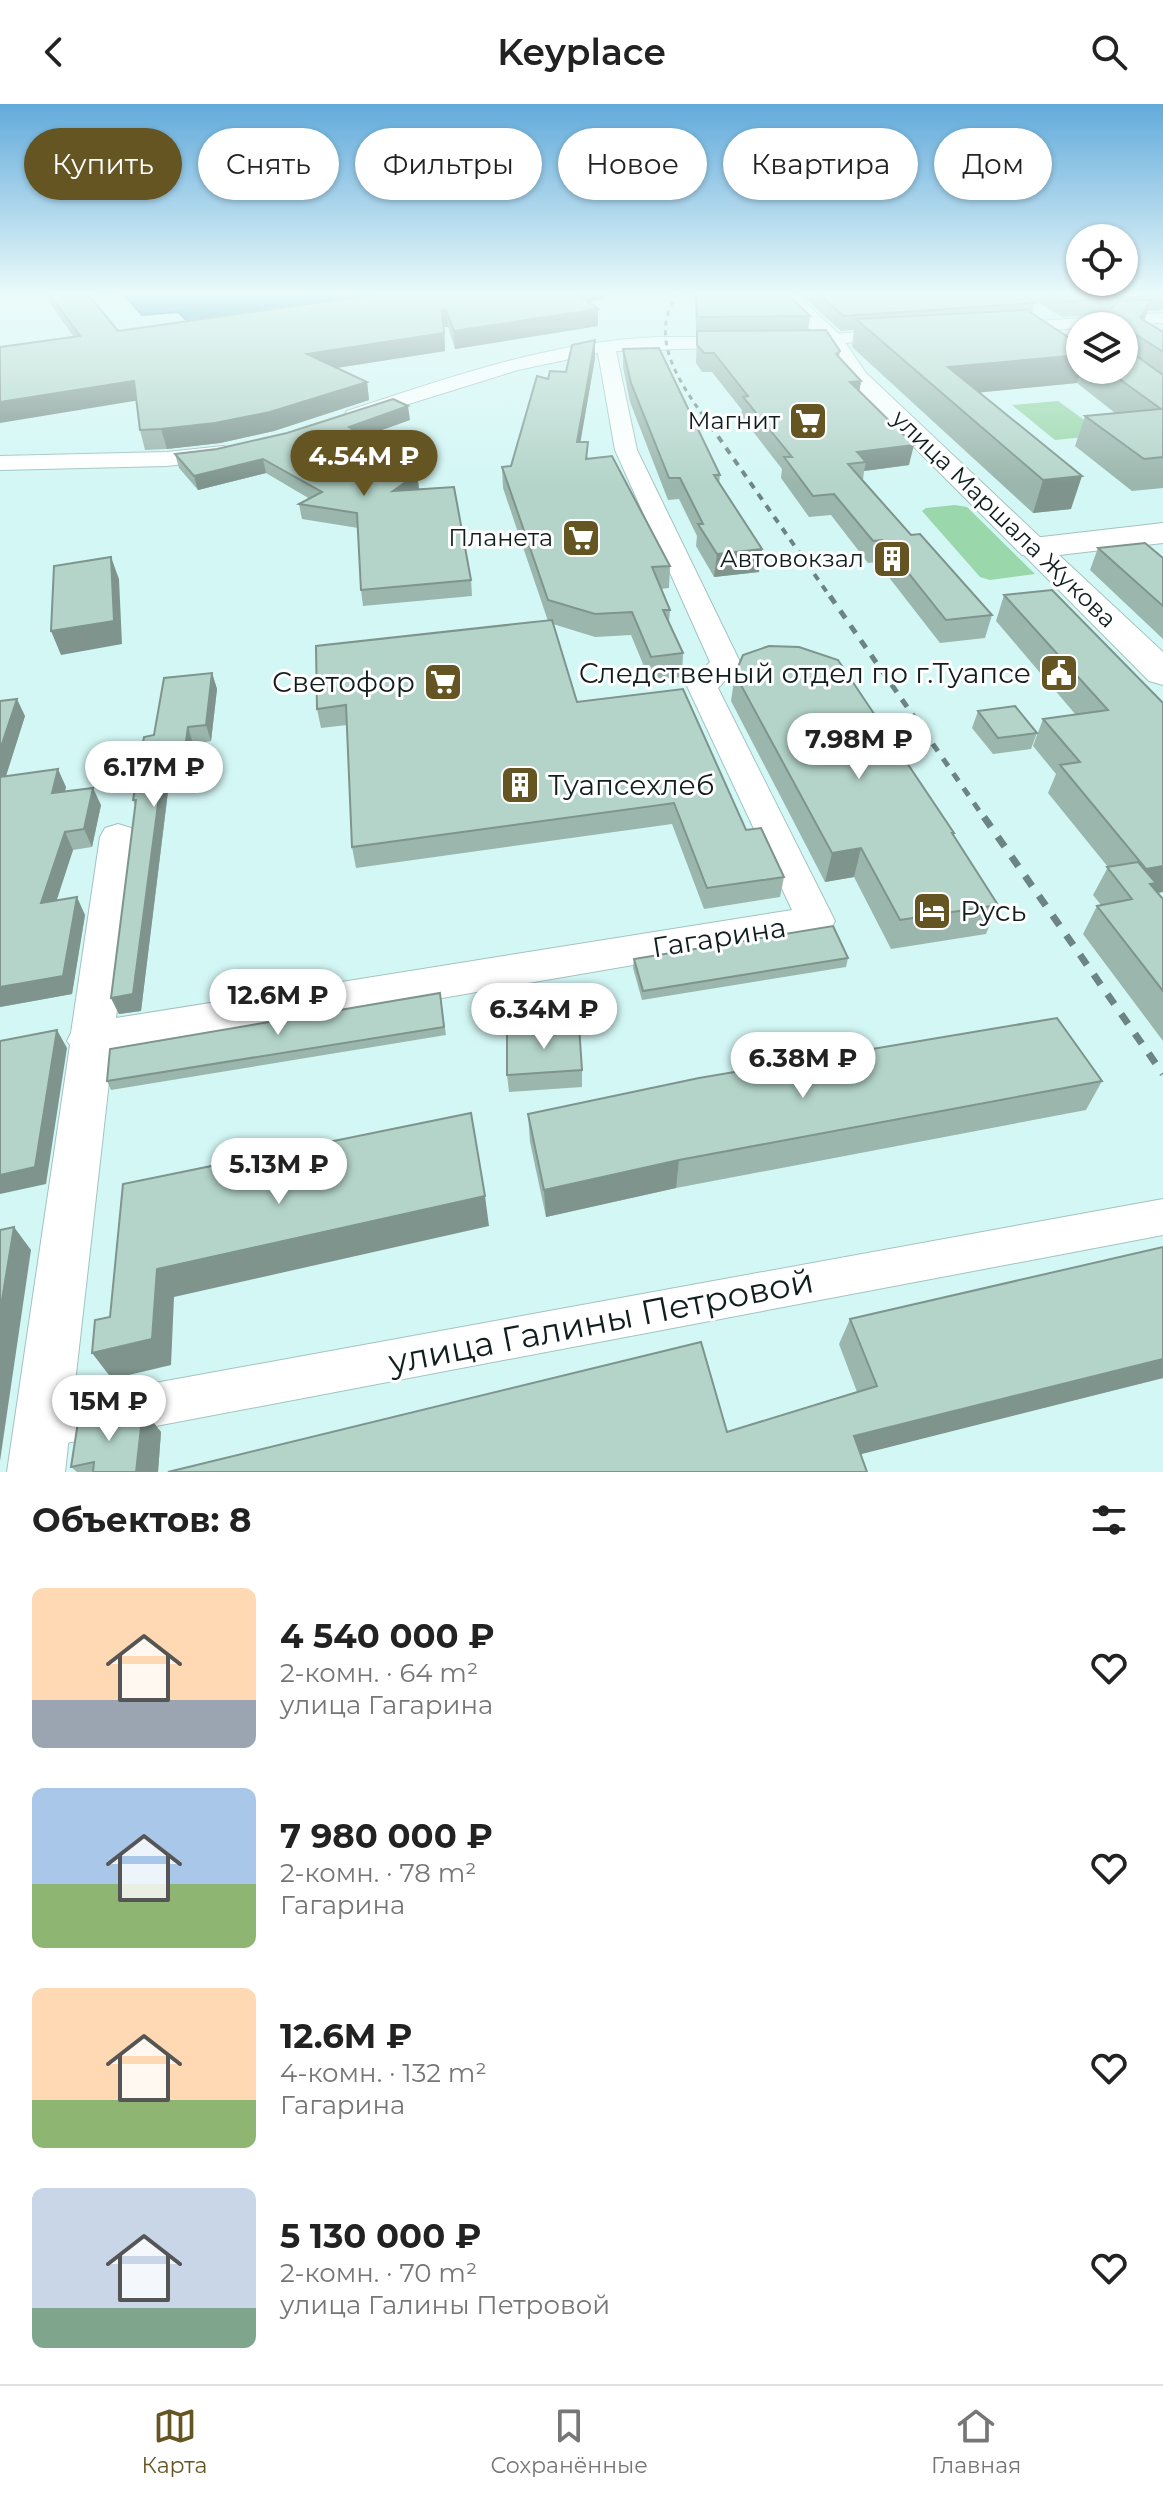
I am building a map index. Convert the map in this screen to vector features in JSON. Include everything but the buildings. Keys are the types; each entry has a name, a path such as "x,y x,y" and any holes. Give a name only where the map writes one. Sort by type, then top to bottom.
{"main road":[{"path":"1033,548 1163,533"},
{"name":"улица Маршала Жукова","path":"1033,548 1163,673"}],"street":[{"path":"340,420 458,381 563,357"},
{"name":"Гагарина","path":"89,1041 816,921 702,686 726,664 626,450 608,357"},
{"name":"улица Маршала Жукова","path":"844,357 858,378 1033,548"},
{"path":"0,463 167,459 251,446"},
{"path":"36,1472 89,1041 118,837"},
{"name":"улица Галины Петровой","path":"40,1426 1163,1217"}],"green space":[{"path":"1058,401 1105,435 1055,440 1012,405"},
{"path":"955,505 967,507 1035,574 990,580 980,577 922,511"}],"railway":[{"path":"670,357 680,380 711,427"},
{"path":"710,425 831,598"},
{"path":"830,596 985,819"},
{"path":"984,817 1163,1074"}],"place":[{"name":"Магнит","path":"808,421"},
{"name":"Планета","path":"581,538"},
{"name":"Автовокзал","path":"892,559"},
{"name":"Следственый отдел по г.Туапсе","path":"1059,673"},
{"name":"Светофор","path":"443,682"},
{"name":"Туапсехлеб","path":"520,785"},
{"name":"Русь","path":"932,911"}]}
